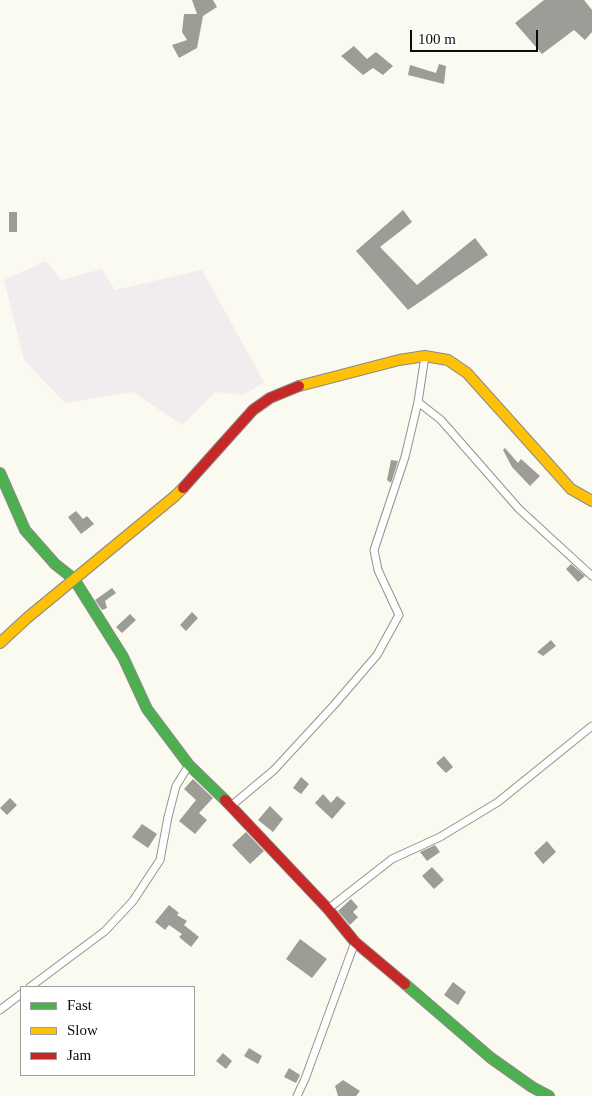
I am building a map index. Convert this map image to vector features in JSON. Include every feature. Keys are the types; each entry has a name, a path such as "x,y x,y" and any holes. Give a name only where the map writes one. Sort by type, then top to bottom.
{"street":[{"path":"231,806 274,770 377,655 399,615 378,570 374,550 405,457 418,402 425,356"},
{"path":"0,643 27,618 175,496 253,410 270,398 293,387 399,360 425,356 448,360 467,373 570,488 592,501"},
{"path":"418,402 441,420 519,509 592,576"},
{"path":"0,473 25,530 55,564 74,579 123,657 147,708 189,765 231,806 328,909 355,942 491,1058 549,1096"},
{"path":"328,909 392,859 440,837 498,802 592,726"},
{"path":"31,986 106,931 133,901 160,860 176,786 189,765"},
{"path":"297,1096 355,942"},
{"path":"0,1010 20,995"}],"shaded area":[{"path":"46,261 61,280 102,269 115,290 202,270 264,382 244,395 215,392 182,425 133,392 65,403 24,360 4,280"}],"building":[{"path":"192,0 213,0 217,7 203,16 197,48 179,58 172,45 187,40 182,32 184,14 197,14"},
{"path":"544,0 584,0 592,10 592,32 585,40 574,30 542,54 515,23"},
{"path":"354,46 367,59 376,52 393,66 383,75 373,68 363,75 341,56"},
{"path":"439,64 446,66 444,84 408,75 410,65 436,73"},
{"path":"403,210 412,222 380,247 417,285 475,238 488,255 408,310 356,251"},
{"path":"9,212 17,212 17,232 9,232"},
{"path":"505,448 518,463 521,459 540,476 530,486 512,467 503,450"},
{"path":"391,460 398,461 391,483 387,480"},
{"path":"76,511 83,519 87,516 94,524 81,534 68,517"},
{"path":"571,564 585,576 578,582 566,569"},
{"path":"112,588 116,593 105,601 107,608 102,610 95,600"},
{"path":"192,612 198,618 186,631 180,625"},
{"path":"130,614 136,620 122,633 116,627"},
{"path":"551,640 556,646 543,656 537,652"},
{"path":"444,756 453,767 446,773 436,763"},
{"path":"301,777 309,784 301,794 293,788"},
{"path":"193,779 213,798 199,813 207,820 195,834 179,821 196,800 184,789"},
{"path":"323,794 331,803 337,796 346,803 332,819 315,803"},
{"path":"10,798 17,805 7,815 0,808"},
{"path":"270,806 283,819 273,832 258,820"},
{"path":"142,824 157,834 148,848 132,837"},
{"path":"246,832 264,851 250,864 232,845"},
{"path":"547,841 556,852 543,864 534,853"},
{"path":"435,845 440,852 427,861 420,852"},
{"path":"432,867 444,880 434,889 422,876"},
{"path":"351,899 358,907 353,912 358,917 350,925 338,911"},
{"path":"169,905 179,913 177,915 187,921 184,925 199,937 191,947 179,937 182,934 169,925 165,930 155,922"},
{"path":"300,939 327,959 312,978 286,959"},
{"path":"453,982 466,992 458,1005 444,995"},
{"path":"249,1048 262,1056 258,1064 244,1056"},
{"path":"223,1053 232,1061 226,1069 216,1061"},
{"path":"289,1068 300,1075 296,1083 284,1077"},
{"path":"343,1080 360,1091 356,1096 338,1096 335,1086"}],"traffic: fast":[{"path":"0,473 25,530 55,564 74,579 123,657 147,709 189,765 225,800"},
{"path":"405,984 491,1058 532,1087 549,1096"}],"traffic: slow":[{"path":"299,386 399,360 425,356 448,360 467,373 571,489 592,501"},
{"path":"0,643 27,618 183,488"}],"traffic: jam":[{"path":"183,488 253,410 270,398 299,386"},
{"path":"225,800 328,909 355,942 405,984"}]}
